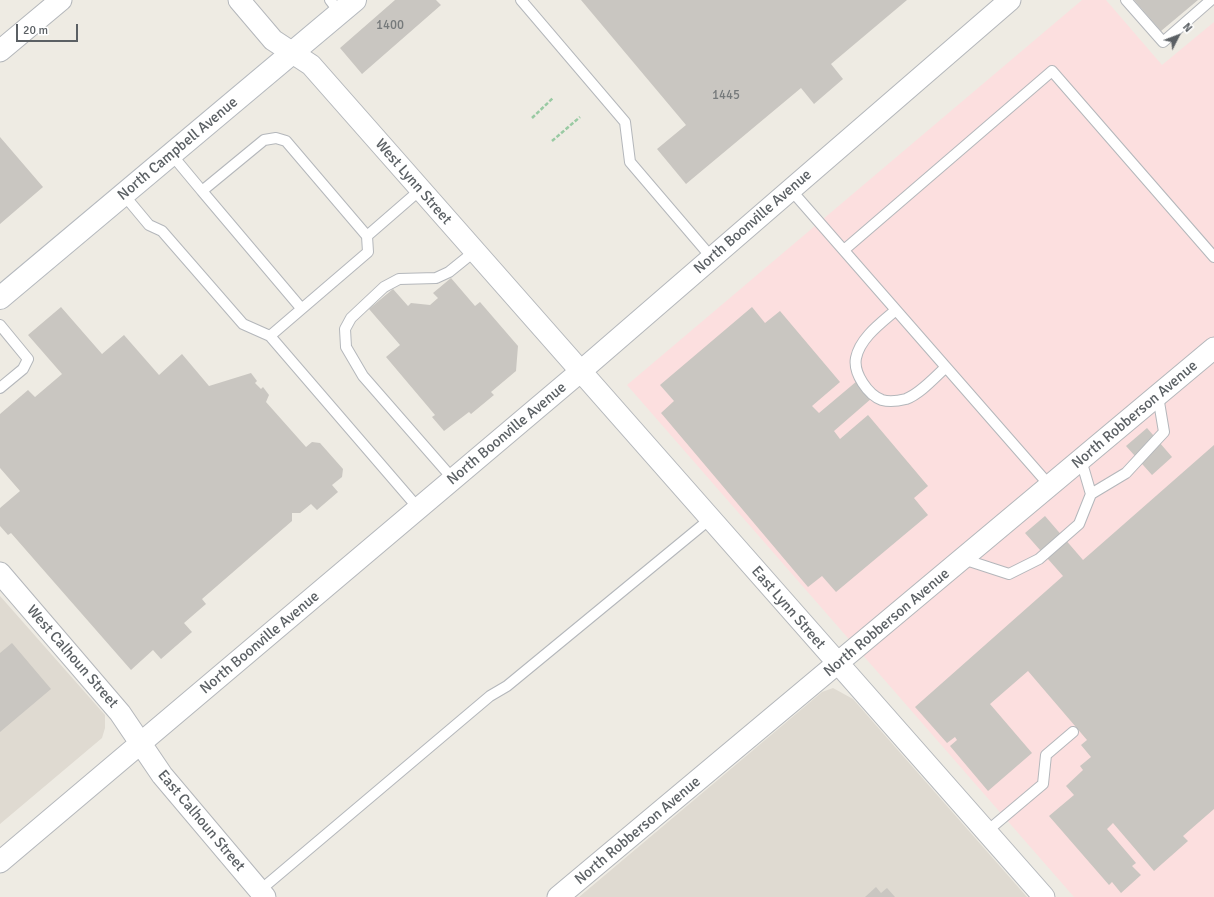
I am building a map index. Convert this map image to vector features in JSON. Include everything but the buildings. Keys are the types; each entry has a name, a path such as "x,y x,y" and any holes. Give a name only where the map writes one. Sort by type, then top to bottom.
{"main road":[{"name":"North Campbell Avenue","path":"0,298 292,53 342,4"}],"street":[{"path":"0,51 60,0"},
{"name":"West Lynn Street","path":"239,0 273,40 311,65 581,372"},
{"name":"North Boonville Avenue","path":"0,862 581,372 1010,0"},
{"name":"North Robberson Avenue","path":"558,897 1214,348"},
{"name":"East Lynn Street","path":"581,372 1044,897"},
{"name":"West Calhoun Street","path":"0,574 115,707 140,743"},
{"name":"East Calhoun Street","path":"140,743 162,775 259,895"}],"lane":[{"path":"521,0 625,122 630,162 712,258"},
{"path":"1126,0 1163,42 1211,0"},
{"path":"844,250 1052,71 1214,257"},
{"path":"202,191 264,140 276,138 286,141 367,236 368,252 270,336"},
{"path":"172,155 301,308"},
{"path":"367,236 420,190"},
{"path":"791,190 1050,486"},
{"path":"124,195 149,225 162,231 243,324 270,336 419,509"},
{"path":"454,479 363,376 346,347 345,329 351,318 384,287 399,279 436,278 449,272 475,251"},
{"path":"896,310 872,331 856,358 855,369 870,391 881,400 893,402 907,399 946,366"},
{"path":"0,325 28,358 23,369 0,388"},
{"path":"963,559 1009,574 1039,559 1079,524 1091,494 1126,473 1164,432 1158,396"},
{"path":"1081,460 1091,494"},
{"path":"259,895 490,696 507,686 710,519"},
{"path":"986,832 1043,784 1046,756 1073,732"}],"path":[{"path":"532,118 553,98"},
{"path":"552,141 580,117"}],"shaded area":[{"path":"1082,0 1106,0 1162,65 1214,22 1214,897 1074,897 627,385"},
{"path":"0,596 105,715 105,728 102,738 0,824"},
{"path":"833,688 853,699 1027,897 579,897 822,692"}]}
